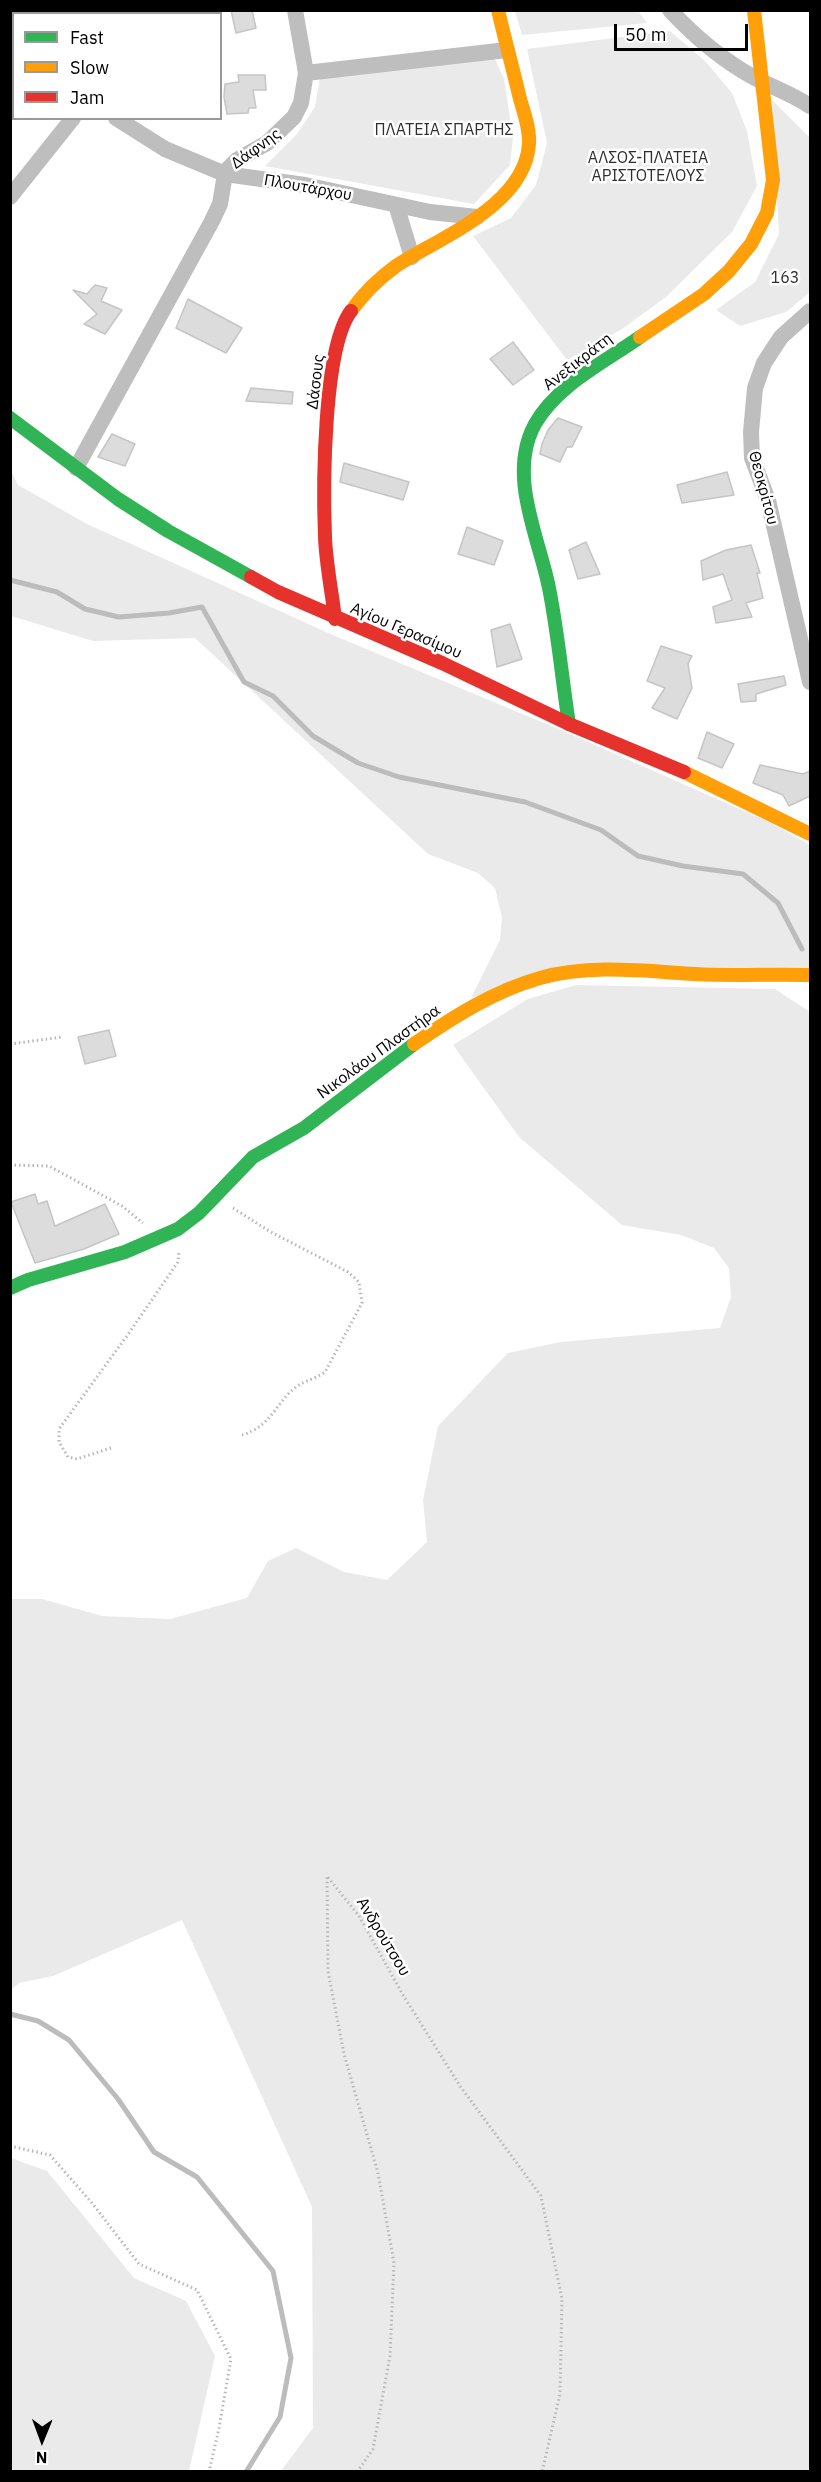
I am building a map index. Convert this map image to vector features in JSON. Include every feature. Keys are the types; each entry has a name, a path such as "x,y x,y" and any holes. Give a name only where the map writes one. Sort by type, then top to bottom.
{"street":[{"path":"295,10 306,73 507,50"},
{"name":"Δάσους","path":"335,619 325,538 327,426 331,377 337,344 346,317 359,298 384,275 477,217 499,200 515,182 524,167 528,152 525,111 498,10"},
{"path":"670,10 692,33 721,57 810,106"},
{"name":"Ανεξικράτη","path":"569,724 549,588 524,481 528,440 536,422 563,390 704,294 729,272 751,244 766,215 773,187 754,10"},
{"name":"Δάφνης","path":"76,468 215,215 220,204 225,174 237,160 278,135 294,117 304,93 306,73"},
{"path":"10,197 72,120"},
{"name":"Πλουτάρχου","path":"119,120 165,149 225,174 305,185 396,205 477,217"},
{"path":"396,205 412,257"},
{"name":"Θεοκρίτου","path":"810,311 781,337 764,363 753,400 751,441 753,458 771,510 810,681"},
{"name":"Αγίου Γερασίμου","path":"10,418 76,468 198,550 278,592 335,619 442,663 569,724 675,767 810,834"},
{"name":"Νικολάου Πλαστήρα","path":"10,1288 28,1280 155,1242 180,1228 216,1198 235,1174 255,1155 304,1128 371,1075 440,1026 522,984 552,975 599,971 810,975"}],"path":[{"path":"10,1044 62,1036"},
{"path":"10,1165 50,1166 122,1206 142,1222 155,1242"},
{"path":"216,1198 269,1231 348,1272 359,1282 362,1303 325,1372 299,1385 254,1432 242,1435"},
{"path":"111,1448 76,1459 68,1457 59,1442 58,1429 178,1262 180,1228"},
{"name":"Ανδρούτσου","path":"357,2472 373,2449 390,2356 394,2263 378,2173 344,2054 328,1971 327,1876 359,1917 403,1995 460,2086 541,2196 562,2299 560,2394 542,2472"},
{"path":"10,2146 50,2155 92,2203 139,2264 197,2290 231,2359 209,2472"}],"green space":[{"path":"515,11 638,11 647,23 522,35"},
{"name":"ΑΛΣΟΣ-ΠΛΑΤΕΙΑ ΑΡΙΣΤΟΤΕΛΟΥΣ","path":"670,31 706,62 732,93 747,131 757,186 732,232 666,297 622,329 567,360 473,236 511,218 536,185 547,143 527,49"},
{"name":"ΠΛΑΤΕΙΑ ΣΠΑΡΤΗΣ","path":"494,57 504,79 513,138 510,165 474,204 265,166 297,134 315,107 320,77"},
{"name":"163","path":"772,100 810,138 810,292 786,312 740,326 716,310 755,282 779,234"},
{"path":"10,469 18,485 87,524 335,636 561,730 771,823 810,845 810,968 561,967 471,998 500,940 502,918 495,888 478,873 428,854 195,638 93,641 11,616"},
{"path":"576,985 775,989 810,1012 810,2471 281,2471 313,2428 312,2207 182,1920 53,1976 19,1983 11,1990 11,1599 42,1599 102,1616 170,1619 247,1598 268,1561 296,1548 344,1572 387,1580 427,1542 423,1500 438,1426 508,1353 561,1342 720,1328 731,1297 729,1268 714,1248 681,1235 622,1225 519,1137 453,1045 528,999"},
{"path":"11,2158 47,2171 134,2278 186,2301 215,2356 189,2471 11,2471"}],"building":[{"path":"231,10 252,10 256,28 236,33"},
{"path":"238,75 265,75 266,90 253,90 256,108 249,108 248,113 227,114 224,97 225,84 239,82"},
{"path":"95,285 107,288 101,301 122,310 105,334 84,324 97,314 73,290 87,294"},
{"path":"188,299 242,328 226,353 176,328"},
{"path":"513,342 534,370 513,385 490,359"},
{"path":"251,388 293,392 292,404 246,401"},
{"path":"558,418 582,427 572,447 567,447 560,462 540,454 548,430"},
{"path":"112,434 135,444 125,466 98,457"},
{"path":"344,463 409,482 403,500 340,482"},
{"path":"727,472 734,495 682,503 677,485"},
{"path":"467,527 503,541 494,565 458,554"},
{"path":"586,542 600,574 578,579 569,550"},
{"path":"751,545 760,573 757,573 763,598 746,603 752,617 716,623 713,607 732,600 723,574 703,580 701,561 726,550"},
{"path":"510,624 522,659 497,667 491,630"},
{"path":"661,646 692,656 688,664 692,688 677,719 652,708 665,688 647,681"},
{"path":"784,676 786,685 756,694 756,701 741,702 738,684"},
{"path":"707,732 734,744 722,768 698,758"},
{"path":"760,765 803,774 810,771 810,796 789,806 783,795 753,783"},
{"path":"109,1030 116,1056 85,1064 78,1037"},
{"path":"35,1194 38,1204 47,1201 55,1226 105,1204 119,1234 84,1249 35,1263 11,1202"}],"waterway":[{"path":"10,580 57,592 85,609 119,617 169,613 202,607 244,682 273,696 313,736 358,763 399,777 525,802 601,830 638,856 683,866 743,874 778,903 802,949"},
{"path":"10,2014 38,2021 69,2040 118,2099 154,2152 197,2177 273,2271 291,2358 280,2417 246,2472"}],"traffic: fast":[{"path":"569,724 552,605 524,485 527,444 535,424 556,397 583,375 640,337"},
{"path":"10,418 118,499 168,531 251,577"},
{"path":"10,1288 28,1280 125,1252 178,1229 199,1213 253,1157 304,1128 414,1044"}],"traffic: slow":[{"path":"351,311 361,298 396,266 457,231 497,202 513,185 524,166 529,144 528,127 498,10"},
{"path":"640,337 704,294 729,271 751,244 767,213 773,180 754,10"},
{"path":"684,772 810,834"},
{"path":"414,1044 490,997 523,983 559,974 617,970 709,975 810,975"}],"traffic: jam":[{"path":"335,619 324,515 325,454 330,386 335,355 342,329 351,311"},
{"path":"251,577 278,592 442,663 569,724 684,772"}]}
